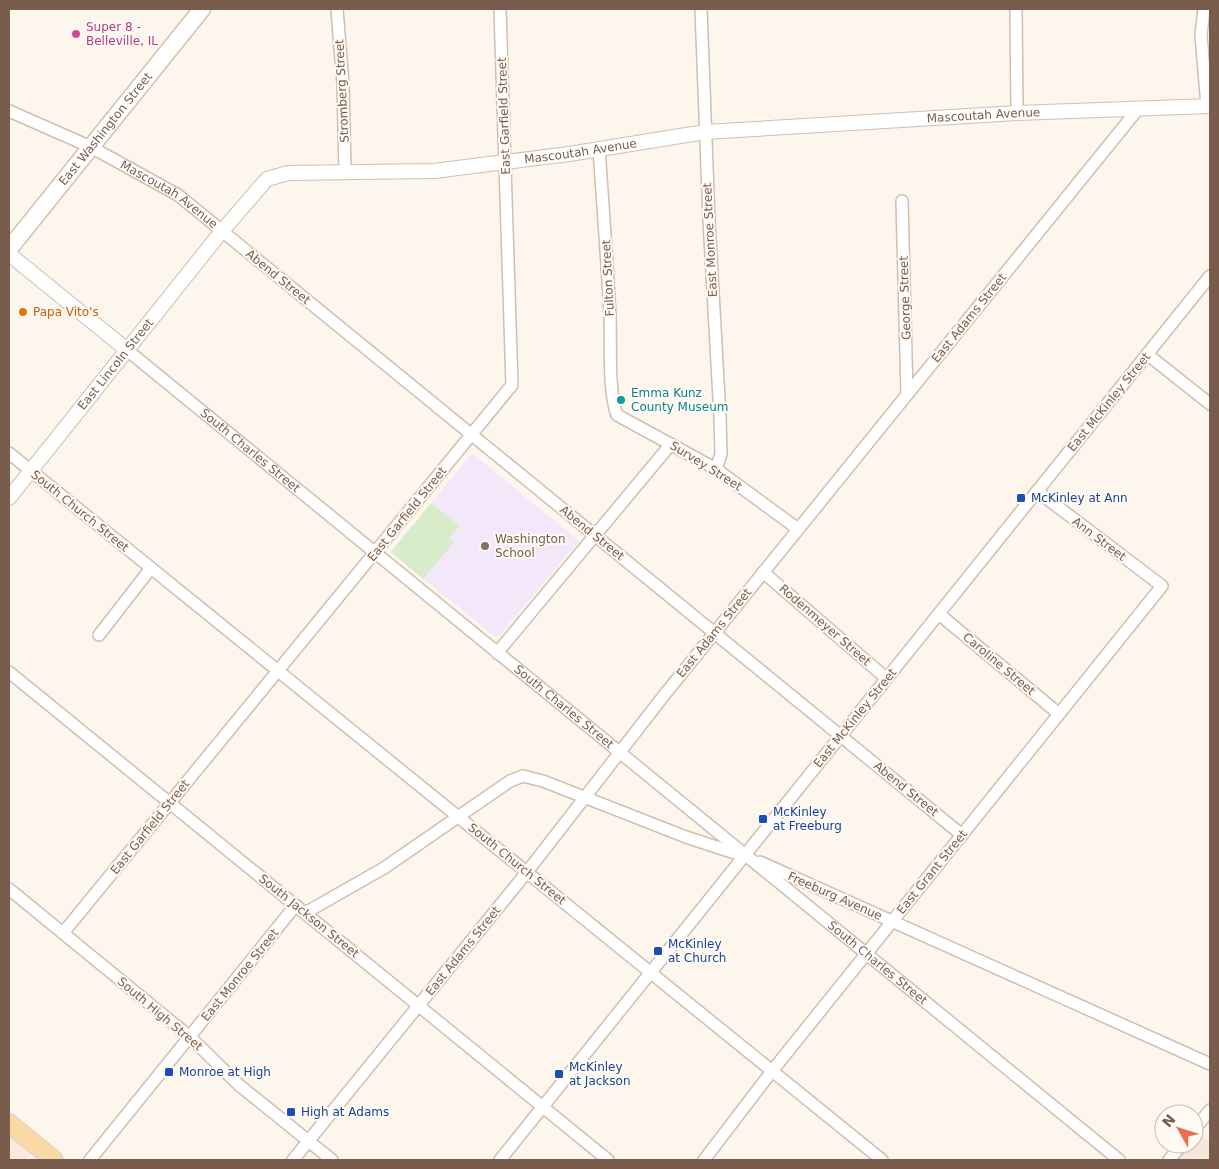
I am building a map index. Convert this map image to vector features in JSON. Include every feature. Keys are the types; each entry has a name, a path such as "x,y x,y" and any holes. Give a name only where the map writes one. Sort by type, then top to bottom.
{"main road":[{"name":"East Washington Street","path":"9,249 202,9"},
{"path":"9,1123 54,1160"}],"street":[{"name":"Stromberg Street","path":"337,9 343,84 345,173"},
{"name":"East Garfield Street","path":"63,933 512,385 500,9"},
{"name":"East Monroe Street","path":"700,9 720,417 721,454 716,469"},
{"path":"1016,9 1017,113"},
{"path":"1204,9 1200,36 1209,106"},
{"name":"Mascoutah Avenue","path":"9,110 91,147 178,195 222,231 267,179 288,173 434,171 599,149 705,132 1017,113 1209,106"},
{"name":"East Adams Street","path":"293,1160 527,872 714,632 1138,109"},
{"name":"Fulton Street","path":"599,149 614,406"},
{"name":"George Street","path":"902,201 908,394"},
{"name":"East Lincoln Street","path":"9,498 222,231"},
{"name":"Abend Street","path":"222,231 962,835"},
{"name":"South Charles Street","path":"9,254 1119,1160"},
{"name":"East McKinley Street","path":"500,1160 1210,276"},
{"path":"1147,354 1210,404"},
{"name":"Survey Street","path":"614,406 617,414 627,421 716,469 798,529"},
{"path":"497,653 671,444"},
{"name":"South Church Street","path":"9,453 882,1160"},
{"name":"Ann Street","path":"1037,491 1162,586"},
{"path":"99,634 152,568"},
{"name":"Rodenmeyer Street","path":"763,572 886,678"},
{"name":"East Grant Street","path":"704,1160 866,953 1162,586"},
{"name":"Caroline Street","path":"939,614 1059,714"},
{"name":"South Jackson Street","path":"9,672 608,1160"},
{"name":"Freeburg Avenue","path":"459,817 510,782 523,776 543,781 686,837 745,855 1210,1064"},
{"path":"305,913 384,868 459,817"},
{"name":"South High Street","path":"9,889 190,1037 239,1085 332,1160"},
{"name":"East Monroe Street","path":"90,1160 296,906"}],"shaded area":[{"name":"Washington School","path":"472,453 579,541 498,637 495,637 391,552"},
{"path":"9,1136 31,1154 25,1160 9,1160"},
{"path":"1204,1137 1210,1142 1210,1160 1176,1160 1181,1154 1204,1154"}],"green space":[{"path":"431,503 459,526 449,538 454,542 423,579 391,552"}],"place":[{"name":"Super 8 - Belleville, IL","path":"76,34"},
{"name":"Papa Vito's","path":"23,312"},
{"name":"Emma Kunz County Museum","path":"621,400"},
{"name":"McKinley at Ann","path":"1021,498"},
{"name":"Washington School","path":"485,546"},
{"name":"McKinley at Freeburg","path":"763,819"},
{"name":"McKinley at Church","path":"658,951"},
{"name":"Monroe at High","path":"169,1072"},
{"name":"McKinley at Jackson","path":"559,1074"},
{"name":"High at Adams","path":"291,1112"}]}
